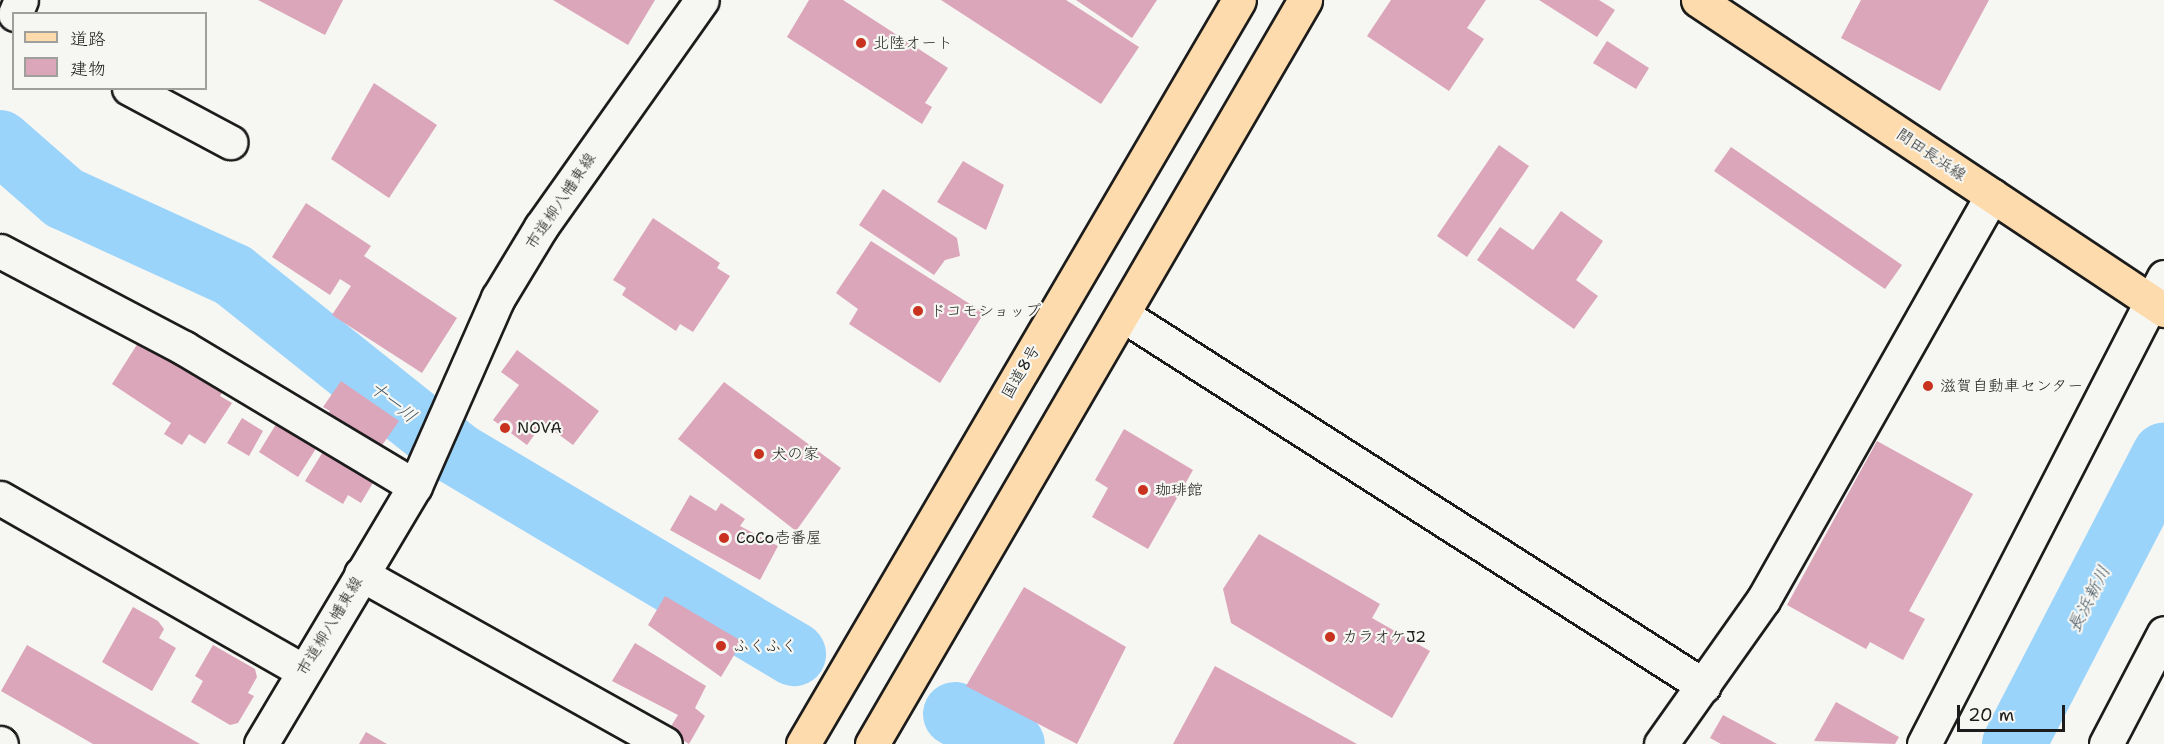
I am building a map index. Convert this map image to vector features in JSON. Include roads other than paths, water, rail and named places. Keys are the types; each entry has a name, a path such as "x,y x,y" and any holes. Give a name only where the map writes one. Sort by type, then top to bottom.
{"main road":[{"name":"国道8号","path":"803,744 1239,0"},
{"path":"872,744 1305,0"},
{"name":"間田長浜線","path":"1698,0 1992,195 2160,296"}],"street":[{"name":"市道柳八幡東線","path":"261,744 415,486 498,298 541,227 702,0"},
{"path":"133,90 230,142"},
{"path":"1661,744 1763,600 1992,195"},
{"path":"0,251 184,348 415,486"},
{"path":"1924,744 2160,296"},
{"path":"1123,315 1704,686"},
{"path":"0,498 303,671"},
{"path":"361,574 664,744"},
{"path":"2106,744 2164,633"}],"waterway":[{"name":"十一川","path":"0,142 64,198 233,275 457,454 794,654"},
{"name":"長浜新川","path":"2014,744 2164,455"},
{"name":"十一川","path":"955,714 1013,744"}],"place":[{"name":"北陸オート","path":"861,43"},
{"name":"ドコモショップ","path":"918,311"},
{"name":"滋賀自動車センター","path":"1928,386"},
{"name":"NOVA","path":"505,428"},
{"name":"犬の家","path":"759,454"},
{"name":"珈琲館","path":"1143,490"},
{"name":"CoCo壱番屋","path":"724,538"},
{"name":"カラオケJ2","path":"1330,637"},
{"name":"ふくふく","path":"721,646"}]}
